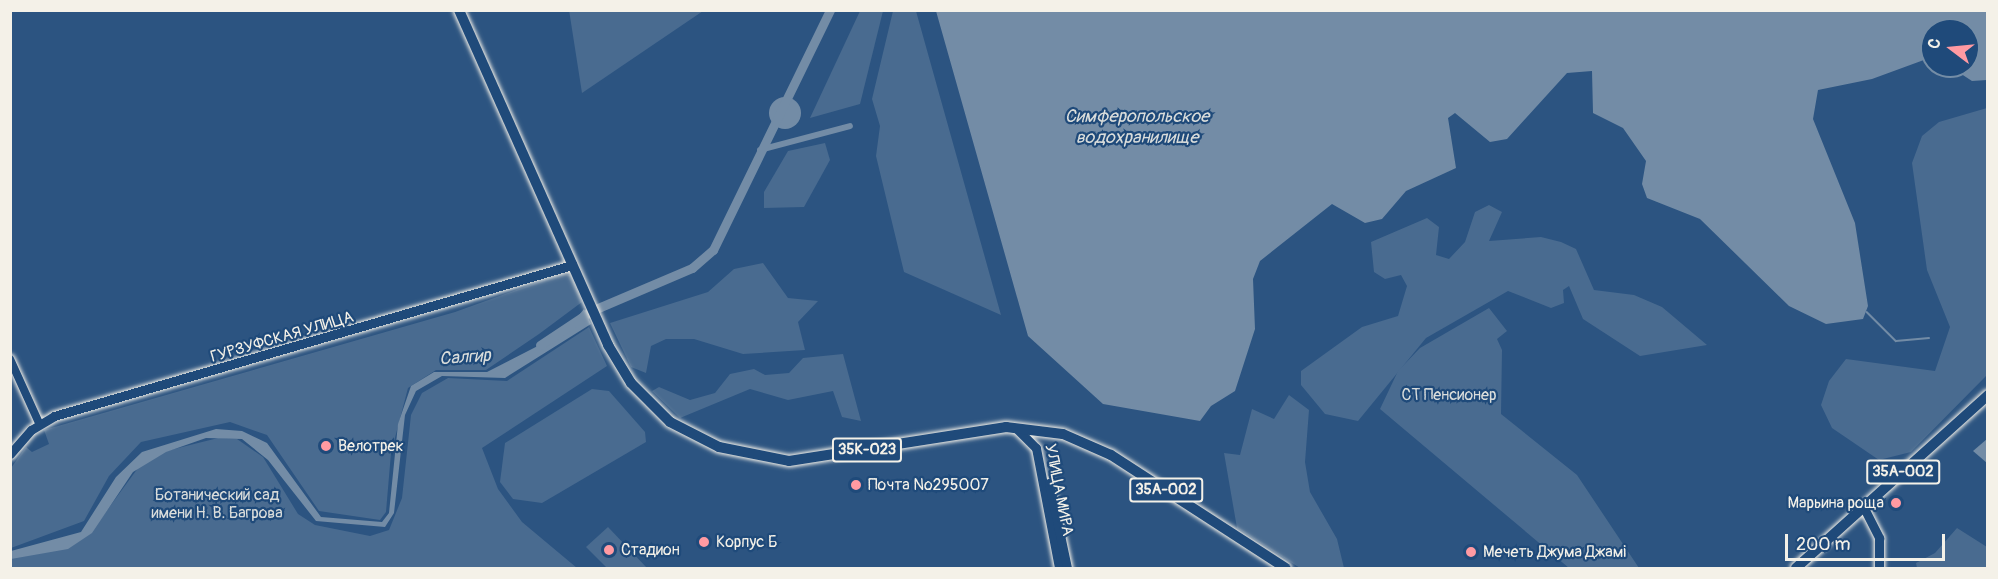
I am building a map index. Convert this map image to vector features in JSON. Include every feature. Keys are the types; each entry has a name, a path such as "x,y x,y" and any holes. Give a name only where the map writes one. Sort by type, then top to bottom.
{"main road":[{"name":"35К-023","path":"459,10 599,325 620,366 655,409 719,447 789,461 1015,428 1038,429 1100,454 1277,568"},
{"name":"ГУРЗУФСКАЯ УЛИЦА","path":"39,423 572,266"},
{"name":"35А-002","path":"1796,568 1988,395"},
{"path":"10,454 39,423"},
{"name":"УЛИЦА МИРА","path":"1015,428 1036,448 1059,568"},
{"name":"35А-002","path":"1038,429 1103,450 1286,568"},
{"name":"УЛИЦА МИРА","path":"1038,429 1066,568"},
{"path":"1864,508 1879,538 1879,568"}],"street":[{"path":"10,359 39,423"}],"green space":[{"path":"569,10 703,10 703,11 582,93"},
{"path":"860,11 883,11 860,104 810,118"},
{"path":"893,11 916,11 1001,315 904,272 876,156 880,126 872,99"},
{"path":"1987,108 1987,375 1911,452 1879,460 1832,428 1821,405 1829,381 1846,359 1935,371 1950,327 1927,270 1912,163 1922,136 1939,122"},
{"path":"825,143 830,160 804,207 764,208 764,192 788,151"},
{"path":"1489,205 1502,212 1489,241 1541,237 1576,249 1594,290 1634,295 1662,307 1707,345 1640,356 1583,319 1569,286 1563,290 1564,303 1551,308 1508,291 1426,338 1358,421 1325,414 1301,385 1301,371 1362,327 1398,316 1407,286 1401,275 1385,279 1374,272 1371,242 1427,218 1439,227 1436,255 1449,259 1465,242 1475,212"},
{"path":"763,263 788,298 818,301 798,322 805,350 743,354 694,339 666,339 651,346 646,373 631,367 610,323 708,292 734,269"},
{"path":"561,274 571,275 582,302 486,370 436,370 408,388 391,453 386,512 380,520 319,511 267,435 230,422 141,442 109,476 84,521 11,548 11,468 26,447 32,452 49,444 44,430 455,312"},
{"name":"СТ Пенсионер","path":"1489,308 1507,331 1497,339 1502,350 1501,414 1577,475 1639,568 1569,568 1380,409 1398,371 1420,348"},
{"name":"Ботанический сад имени Н. В. Багрова","path":"589,327 607,366 482,448 498,489 522,522 577,568 11,568 10,559 91,532 138,468 162,452 218,438 237,439 263,457 298,514 315,525 370,536 389,530 402,498 411,415 422,393 448,378 507,381"},
{"path":"843,354 861,421 842,417 833,391 788,400 750,389 680,418 652,391 659,387 690,400 715,393 730,374 754,369 765,375 789,373 803,358"},
{"path":"592,389 609,391 645,432 646,442 542,503 513,499 500,482 505,443"},
{"path":"1289,395 1309,410 1305,462 1310,492 1337,539 1344,568 1300,568 1237,528 1224,453 1240,455 1252,409 1274,419"},
{"name":"Стадион","path":"608,527 647,568 607,568 586,547"},
{"path":"1957,528 1987,547 1987,568 1917,568 1916,563 1935,553"}],"water":[{"name":"Симферопольское водохранилище","path":"936,11 1987,11 1987,80 1972,81 1967,78 1980,78 1980,18 1920,18 1920,61 1872,79 1818,90 1813,119 1855,223 1868,306 1863,319 1826,324 1789,306 1700,219 1647,198 1642,184 1646,161 1623,128 1593,113 1592,71 1567,73 1507,139 1490,142 1455,113 1448,118 1456,168 1406,191 1382,219 1365,223 1332,204 1260,261 1253,279 1255,329 1235,391 1211,406 1200,421 1103,404 1028,336"},
{"path":"785,97 796,102 801,113 796,124 785,129 774,124 769,113 774,102"},
{"path":"584,309 591,324 505,378 442,376 416,391 405,415 394,513 385,527 316,521 268,460 242,439 206,438 166,452 133,472 92,533 68,549 11,559 11,551 81,532 116,477 142,452 216,429 242,431 267,443 321,517 382,522 389,513 398,424 411,386 434,372 487,372 565,332"},
{"path":"1988,439 1987,463 1973,451"}],"waterway":[{"name":"Салгир","path":"540,345 591,311 692,268 713,250 830,10"},
{"path":"760,150 850,126"},
{"path":"1867,312 1896,341 1929,338"}],"place":[{"name":"Велотрек","path":"326,446"},
{"name":"Почта №295007","path":"856,485"},
{"name":"Марьина роща","path":"1896,503"},
{"name":"Корпус Б","path":"704,542"},
{"name":"Стадион","path":"609,550"},
{"name":"Мечеть Джума Джамі","path":"1471,552"}]}
